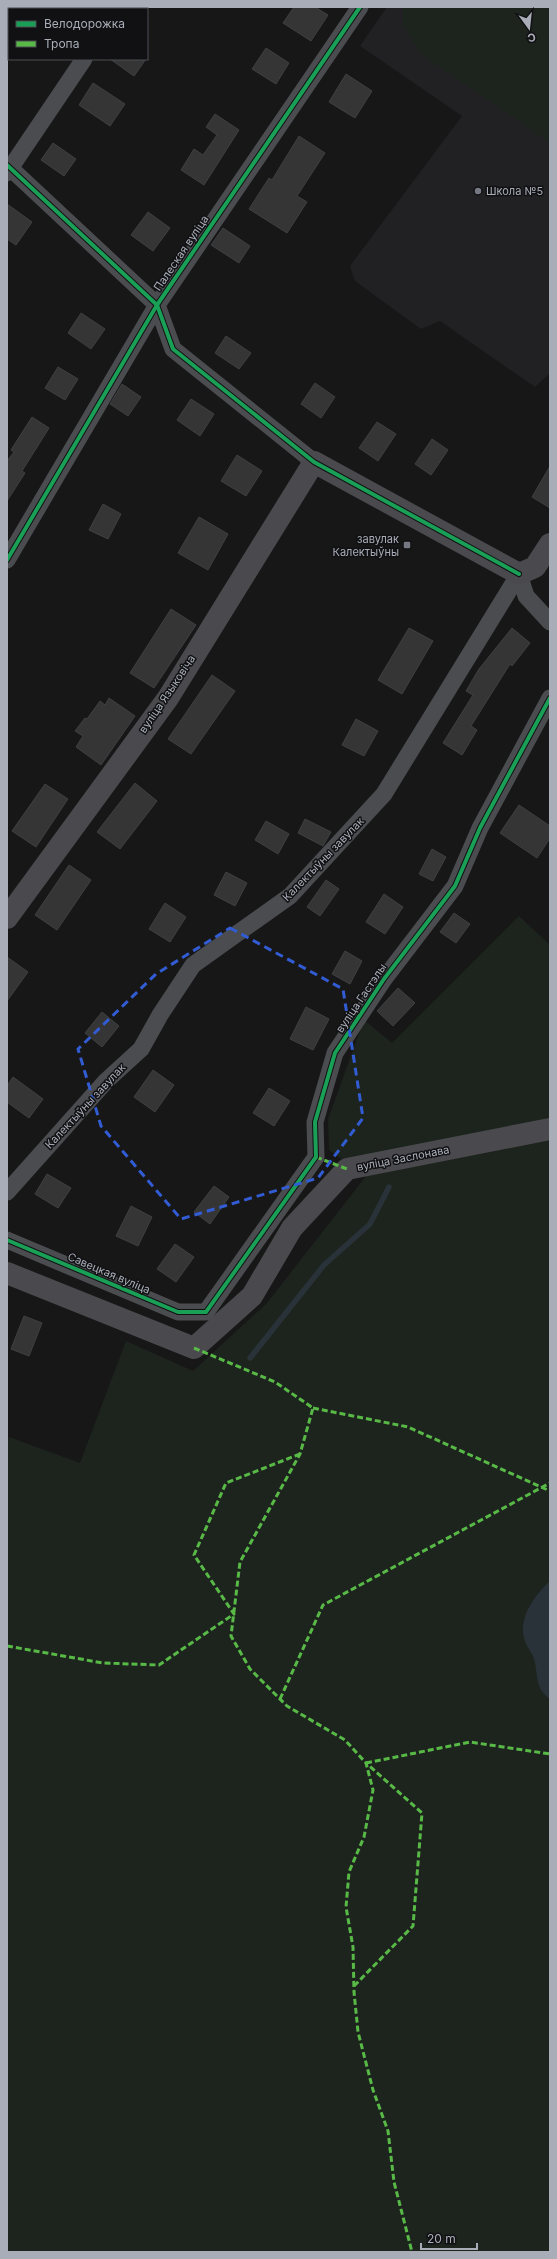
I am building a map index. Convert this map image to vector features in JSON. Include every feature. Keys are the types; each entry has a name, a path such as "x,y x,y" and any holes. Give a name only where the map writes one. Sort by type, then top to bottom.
{"street":[{"name":"Палеская вуліца","path":"7,560 157,305 360,7"},
{"path":"83,60 8,169 157,305 173,349 314,462 519,574 526,596 550,622"},
{"name":"вуліца Языковіча","path":"7,918 168,698 314,462"},
{"path":"519,574 535,567 550,544"},
{"name":"Калектыўны завулак","path":"7,1192 106,1081 141,1049 160,1015 193,965 290,896 384,794 519,574"},
{"name":"вуліца Гастэлы","path":"206,1312 316,1157 315,1122 335,1053 384,979 455,886 480,828 550,698"},
{"name":"вуліца Заслонава","path":"7,1273 194,1348 252,1296 292,1228 347,1169 550,1129"},
{"name":"Савецкая вуліца","path":"7,1240 178,1312 206,1312"}],"highlighted area":[{"path":"230,928 343,989 363,1118 318,1178 181,1219 101,1126 78,1049 156,974"}],"shaded area":[{"name":"Школа №5","path":"387,7 550,7 550,373 535,387 440,321 421,329 355,281 350,266 462,116 360,46"},
{"path":"403,7 550,7 550,143 421,54 403,24"},
{"path":"519,916 550,945 550,2252 7,2252 7,1443 9,1437 80,1463 126,1341 193,1371 267,1303 366,1176 329,1150 328,1119 364,1020 392,1043"},
{"path":"550,1581 550,1699 545,1695 540,1687 534,1660 525,1641 523,1630 526,1614 530,1606 534,1599"}],"building":[{"path":"294,7 315,7 328,15 311,41 283,23"},
{"path":"266,48 289,63 276,84 252,69"},
{"path":"111,60 145,60 134,76"},
{"path":"346,74 372,91 355,118 329,102"},
{"path":"93,83 125,104 110,126 79,105"},
{"path":"215,114 239,130 204,185 181,170 194,149 203,155 217,135 206,127"},
{"path":"299,136 325,153 297,196 307,202 287,233 249,209 269,178 272,180"},
{"path":"53,143 76,159 64,176 41,160"},
{"path":"7,204 32,222 16,245 7,239"},
{"path":"148,212 170,228 153,251 131,235"},
{"path":"223,228 250,246 239,263 211,245"},
{"path":"81,313 105,329 91,349 68,333"},
{"path":"226,336 251,353 239,369 215,353"},
{"path":"58,367 78,379 65,400 45,388"},
{"path":"315,383 335,397 321,418 301,404"},
{"path":"122,384 141,397 128,416 110,404"},
{"path":"191,399 214,414 200,436 177,420"},
{"path":"32,417 49,428 22,471 25,473 7,501 7,461 14,452 11,450"},
{"path":"377,422 396,434 378,461 359,448"},
{"path":"432,439 448,450 431,475 415,464"},
{"path":"237,455 262,471 246,496 221,481"},
{"path":"550,466 550,508 532,497"},
{"path":"103,504 121,514 108,539 89,530"},
{"path":"199,517 228,534 208,570 178,553"},
{"path":"171,609 196,625 154,688 130,673"},
{"path":"409,628 433,641 402,694 378,680"},
{"path":"512,628 530,643 512,666 510,664 471,726 477,730 462,755 443,743 473,695 466,691 479,669"},
{"path":"212,675 235,691 191,754 168,739"},
{"path":"109,698 135,716 101,765 76,747 83,736 75,731 85,718 87,719 100,701 105,705"},
{"path":"356,719 378,731 364,756 342,745"},
{"path":"135,783 157,801 120,849 97,832"},
{"path":"45,784 68,799 36,847 12,831"},
{"path":"519,805 550,826 550,838 537,858 500,833"},
{"path":"305,819 331,832 323,846 298,833"},
{"path":"266,821 289,834 278,854 255,840"},
{"path":"432,849 446,857 433,881 419,874"},
{"path":"69,865 91,880 57,930 35,915"},
{"path":"226,872 247,883 235,906 214,895"},
{"path":"326,880 339,889 320,916 307,907"},
{"path":"384,894 403,907 385,934 366,922"},
{"path":"165,903 186,917 170,942 149,929"},
{"path":"454,913 470,924 456,943 440,932"},
{"path":"345,951 362,961 350,984 332,974"},
{"path":"7,957 28,972 7,1001"},
{"path":"398,988 415,1003 393,1026 377,1011"},
{"path":"306,1007 329,1019 313,1050 290,1039"},
{"path":"102,1012 119,1026 102,1047 85,1033"},
{"path":"153,1070 174,1085 155,1112 134,1097"},
{"path":"13,1077 43,1099 29,1118 7,1102 7,1086"},
{"path":"269,1088 290,1101 274,1126 253,1113"},
{"path":"47,1174 71,1188 58,1208 35,1194"},
{"path":"214,1186 229,1197 210,1224 194,1212"},
{"path":"131,1206 152,1217 138,1246 116,1236"},
{"path":"175,1244 194,1257 176,1282 157,1269"},
{"path":"24,1316 42,1323 29,1356 11,1349"}],"waterway":[{"path":"250,1358 324,1265 370,1224 389,1187"}],"marked path":[{"path":"316,1157 347,1169"},
{"path":"194,1348 275,1382 313,1408 300,1454 240,1562 231,1636 250,1669 287,1706 345,1740 366,1763 373,1790 364,1837 349,1872 346,1907 353,1947 354,1992 358,2032 373,2090 388,2131 394,2182 412,2252"},
{"path":"313,1408 408,1427 550,1491"},
{"path":"7,1646 103,1663 159,1665 234,1614 194,1555 226,1483 300,1454"},
{"path":"280,1699 323,1605 550,1483"},
{"path":"366,1763 470,1742 550,1754"},
{"path":"354,1986 413,1926 422,1813 366,1763"}],"cycle path":[{"path":"7,560 157,305 360,7"},
{"path":"7,165 157,305 173,349 314,462 519,574"},
{"path":"7,1240 178,1312 206,1312 316,1157 315,1122 335,1053 384,979 455,886 480,828 550,698"}],"place":[{"name":"Школа №5","path":"478,191"},
{"name":"завулак Калектыўны","path":"407,545"}]}
